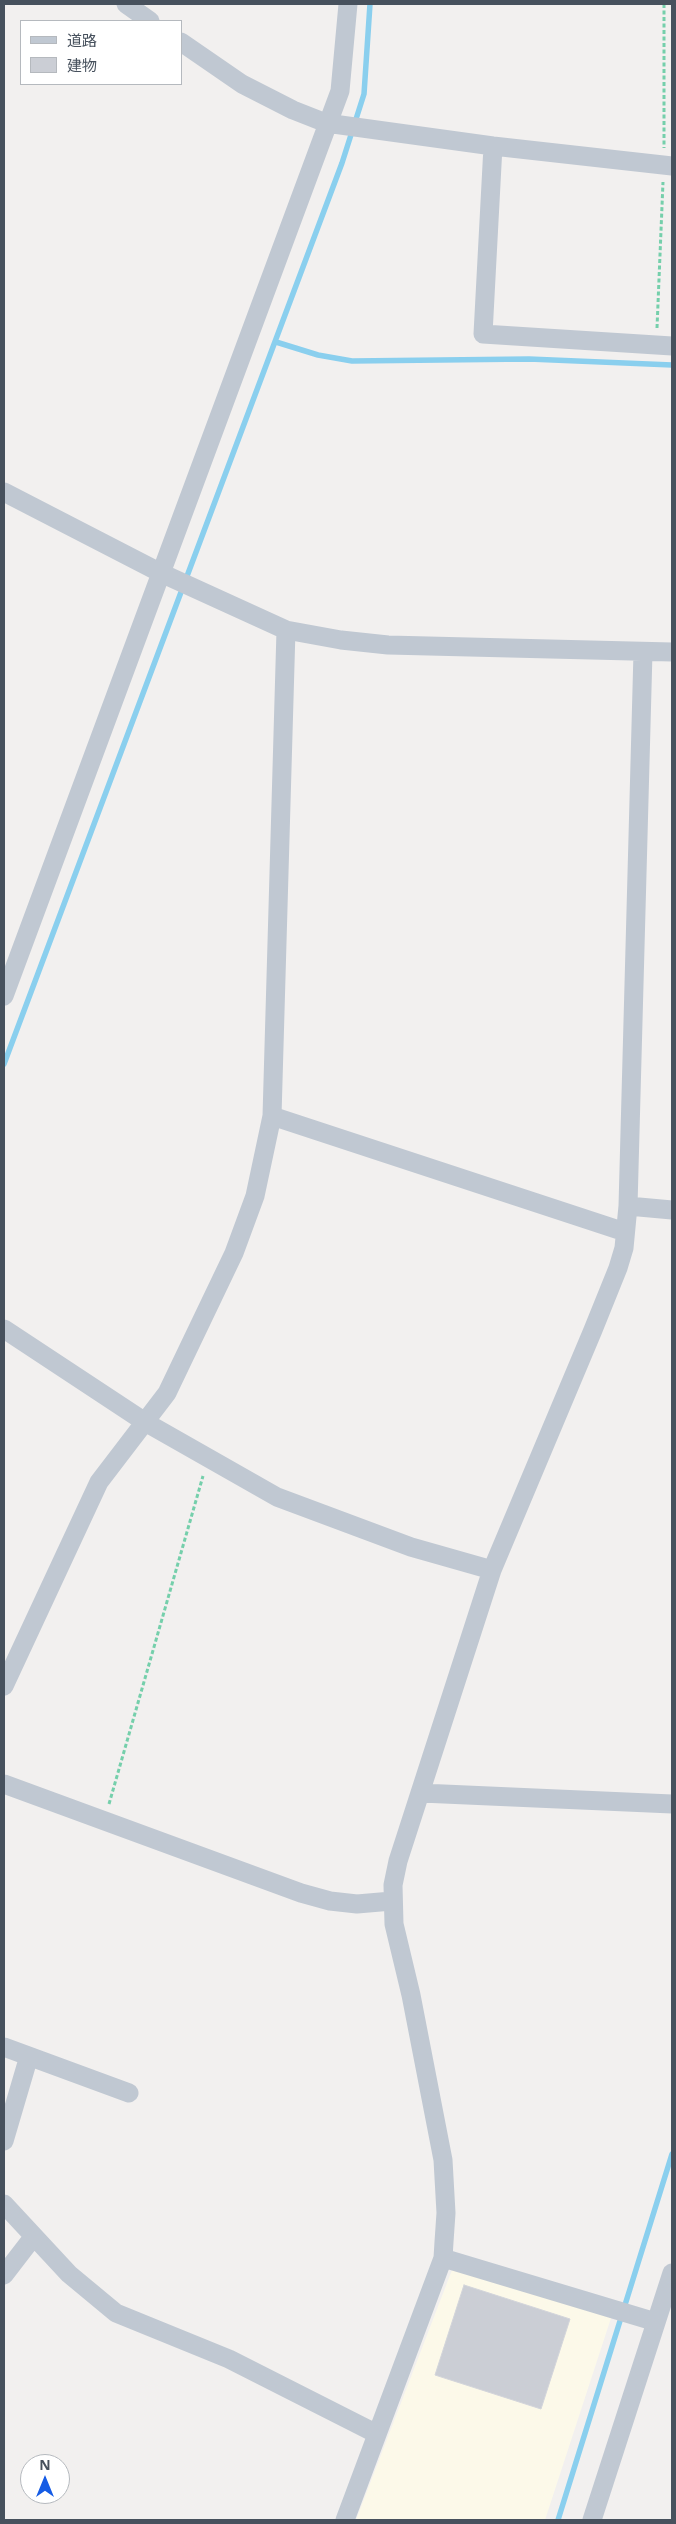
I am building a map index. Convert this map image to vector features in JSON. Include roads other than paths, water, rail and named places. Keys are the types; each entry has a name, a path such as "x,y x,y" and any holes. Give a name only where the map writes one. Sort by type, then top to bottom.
{"street":[{"path":"126,4 149,20"},
{"path":"4,996 332,123 342,78 348,4"},
{"path":"182,43 250,88 293,110 332,123 493,146 672,166"},
{"path":"493,146 483,334 672,346"},
{"path":"4,492 164,574 286,630 341,640 388,645 672,652"},
{"path":"4,1686 99,1482 167,1393 245,1229 255,1196 272,1116 286,630"},
{"path":"345,2520 443,2258 446,2213 443,2160 415,2014 394,1924 393,1885 398,1861 492,1570 618,1268 625,1232 628,1206 643,652"},
{"path":"272,1116 625,1232"},
{"path":"628,1206 672,1210"},
{"path":"4,1329 146,1422 277,1497 410,1547 492,1570"},
{"path":"4,1784 104,1822 330,1902 357,1904 392,1901"},
{"path":"421,1793 672,1804"},
{"path":"4,2047 129,2093"},
{"path":"4,2142 29,2056"},
{"path":"4,2204 84,2289 116,2313 229,2359 377,2434"},
{"path":"4,2275 34,2236"},
{"path":"443,2258 656,2322"},
{"path":"592,2520 672,2273"}],"waterway":[{"path":"4,1064 342,163 364,94 370,4"},
{"path":"276,342 318,355 352,361 529,359 672,365"},
{"path":"558,2520 672,2154"}]}
